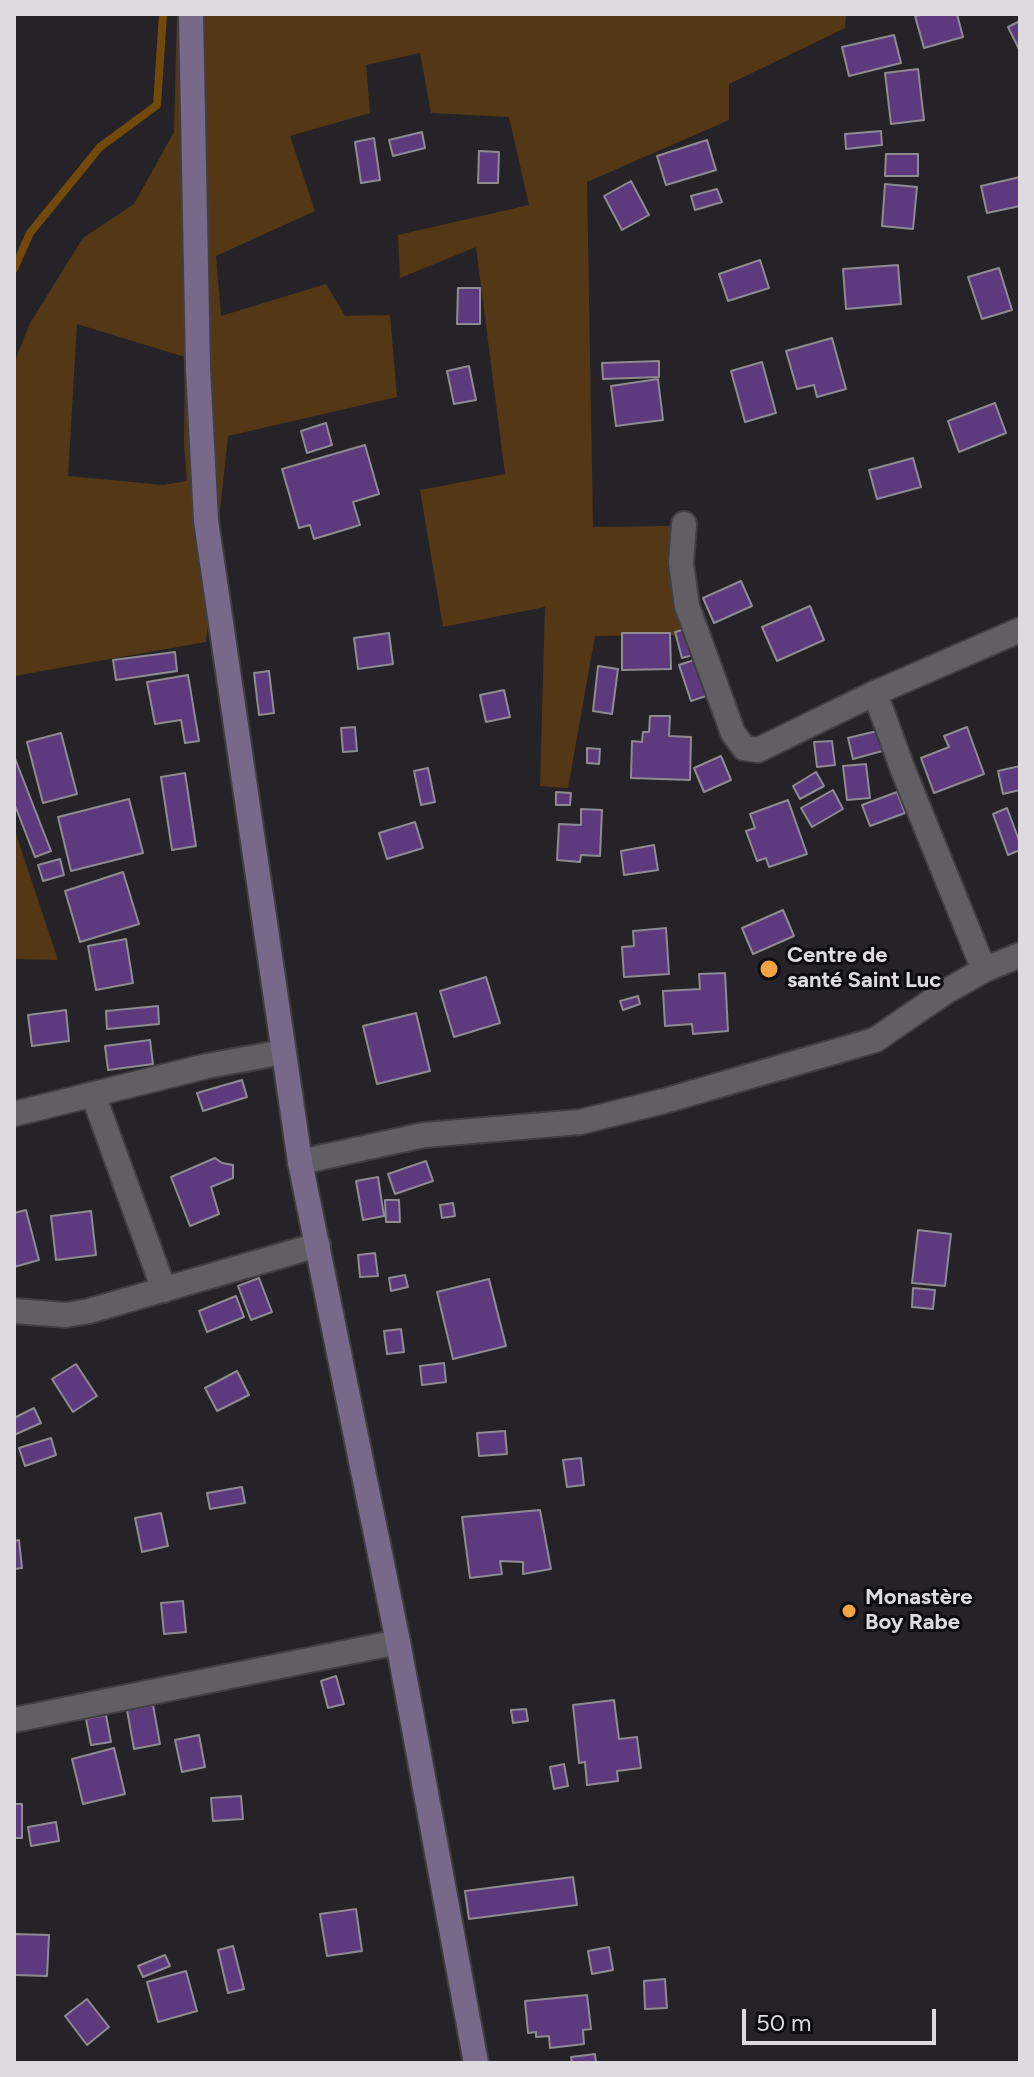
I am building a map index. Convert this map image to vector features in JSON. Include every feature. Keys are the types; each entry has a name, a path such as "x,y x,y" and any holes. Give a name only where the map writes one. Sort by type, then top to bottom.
{"main road":[{"path":"191,14 198,368 206,521 300,1162 398,1642 476,2063"}],"street":[{"path":"684,524 681,563 687,606 733,733 744,748 758,750 875,693 1020,630"},
{"path":"875,693 984,970"},
{"path":"300,1162 424,1135 580,1122 664,1101 875,1040 945,992 984,970 1020,955"},
{"path":"14,1114 207,1066 284,1052"},
{"path":"93,1094 164,1290"},
{"path":"14,1311 66,1315 89,1311 318,1245"},
{"path":"14,1720 398,1642"}],"shaded area":[{"path":"177,14 846,14 845,28 729,84 729,120 587,182 593,527 673,526 691,635 595,636 568,788 540,786 545,607 443,627 420,490 505,474 476,247 400,278 398,235 529,205 509,117 431,113 420,53 366,65 370,113 290,136 315,211 216,256 221,316 326,284 345,316 390,315 397,397 228,436 206,642 14,676 14,363 30,323 83,238 134,204 174,132","holes":["77,324 185,357 184,445 187,481 163,485 68,476"]},
{"path":"14,828 58,960 14,959"}],"building":[{"path":"957,14 963,37 924,48 915,16"},
{"path":"1020,21 1020,51 1008,27"},
{"path":"894,35 901,63 849,76 842,47"},
{"path":"918,69 924,120 891,124 885,73"},
{"path":"881,131 882,145 846,149 845,134"},
{"path":"422,132 425,148 393,156 389,140"},
{"path":"374,138 380,180 361,183 355,142"},
{"path":"707,140 716,170 666,185 657,156"},
{"path":"479,151 499,152 498,183 478,183"},
{"path":"886,154 918,154 918,176 885,176"},
{"path":"1020,177 1020,206 987,213 981,186"},
{"path":"631,181 649,215 622,230 604,196"},
{"path":"885,184 917,187 913,229 882,226"},
{"path":"717,189 722,202 695,210 691,196"},
{"path":"760,260 769,288 728,301 719,274"},
{"path":"898,265 901,304 846,309 843,269"},
{"path":"999,268 1012,310 982,319 968,277"},
{"path":"458,288 480,288 480,324 457,324"},
{"path":"832,338 846,389 817,397 814,385 797,389 786,351"},
{"path":"659,361 659,377 603,379 602,363"},
{"path":"762,362 776,413 745,422 731,371"},
{"path":"469,366 476,400 454,404 447,371"},
{"path":"658,379 663,420 616,426 611,386"},
{"path":"995,403 1006,433 959,452 948,421"},
{"path":"326,423 332,445 307,453 301,431"},
{"path":"365,445 379,494 353,502 360,525 314,539 310,525 299,528 282,469"},
{"path":"913,458 921,487 877,499 869,470"},
{"path":"741,581 752,606 714,623 703,598"},
{"path":"810,606 824,640 777,661 762,627"},
{"path":"690,628 697,654 682,658 675,632"},
{"path":"389,633 393,664 358,669 354,638"},
{"path":"622,633 670,633 671,669 622,670"},
{"path":"175,652 177,671 116,680 113,660"},
{"path":"703,657 715,693 691,701 679,665"},
{"path":"598,666 618,669 612,714 593,711"},
{"path":"269,671 274,713 259,715 254,673"},
{"path":"188,675 199,741 185,743 181,720 155,724 147,682"},
{"path":"504,690 510,717 486,722 480,695"},
{"path":"650,716 670,716 669,736 691,737 690,780 631,778 632,741 642,742 643,732 649,732"},
{"path":"355,727 357,751 343,752 341,728"},
{"path":"967,727 984,774 934,793 921,758 949,747 944,736"},
{"path":"881,730 886,750 853,759 848,738"},
{"path":"61,733 77,794 43,803 27,742"},
{"path":"832,741 835,765 817,767 814,742"},
{"path":"587,748 600,749 599,764 587,763"},
{"path":"14,756 51,851 35,857 14,803"},
{"path":"721,756 731,780 704,792 694,768"},
{"path":"866,764 870,798 847,800 843,766"},
{"path":"1020,766 1020,790 1003,794 998,771"},
{"path":"428,768 435,802 421,805 414,771"},
{"path":"816,772 824,786 800,799 793,786"},
{"path":"185,773 196,846 172,850 161,777"},
{"path":"833,790 843,809 812,827 801,808"},
{"path":"556,792 571,793 570,805 556,805"},
{"path":"897,792 905,813 870,826 862,805"},
{"path":"129,799 143,853 71,871 58,817"},
{"path":"788,800 807,854 769,867 766,858 757,861 746,831 755,828 750,814"},
{"path":"1007,808 1020,843 1020,850 1008,855 993,814"},
{"path":"581,809 602,810 600,856 581,855 580,862 557,860 559,824 581,825"},
{"path":"415,822 423,848 387,859 379,833"},
{"path":"654,845 658,870 624,875 621,851"},
{"path":"60,859 64,875 43,881 38,865"},
{"path":"123,872 139,924 80,942 65,891"},
{"path":"783,910 794,936 753,954 742,928"},
{"path":"666,928 669,974 624,977 622,947 634,946 633,931"},
{"path":"126,939 133,983 96,990 88,946"},
{"path":"725,973 728,1031 693,1034 692,1024 665,1026 663,991 700,989 699,974"},
{"path":"486,977 500,1023 454,1037 440,991"},
{"path":"638,996 640,1004 623,1010 620,1001"},
{"path":"158,1006 159,1024 107,1029 106,1011"},
{"path":"66,1010 69,1041 32,1046 28,1015"},
{"path":"416,1013 430,1071 377,1084 363,1026"},
{"path":"150,1040 153,1064 108,1070 105,1046"},
{"path":"242,1080 247,1097 203,1111 197,1093"},
{"path":"215,1158 233,1165 233,1178 211,1187 219,1214 190,1226 171,1177"},
{"path":"426,1161 433,1181 395,1194 388,1174"},
{"path":"378,1177 384,1216 363,1220 356,1181"},
{"path":"385,1200 399,1200 400,1222 386,1222"},
{"path":"453,1203 455,1216 442,1218 440,1205"},
{"path":"26,1210 39,1260 14,1267 14,1213"},
{"path":"91,1211 96,1255 56,1260 51,1216"},
{"path":"918,1230 951,1234 945,1286 912,1283"},
{"path":"375,1253 378,1276 360,1277 358,1255"},
{"path":"405,1275 408,1287 391,1291 389,1278"},
{"path":"259,1278 272,1312 251,1320 238,1286"},
{"path":"489,1279 506,1346 453,1359 437,1292"},
{"path":"913,1288 935,1290 933,1309 912,1307"},
{"path":"236,1296 244,1317 207,1332 199,1311"},
{"path":"401,1329 404,1352 387,1354 384,1331"},
{"path":"444,1363 446,1382 422,1385 420,1366"},
{"path":"76,1364 97,1396 73,1412 52,1379"},
{"path":"237,1371 249,1395 217,1411 205,1388"},
{"path":"34,1408 41,1423 14,1435 14,1418"},
{"path":"505,1431 507,1454 479,1456 477,1433"},
{"path":"51,1438 56,1455 25,1466 19,1448"},
{"path":"581,1458 584,1485 567,1487 563,1460"},
{"path":"242,1487 245,1503 210,1509 207,1493"},
{"path":"540,1510 551,1569 523,1574 523,1562 500,1561 502,1574 470,1578 462,1517"},
{"path":"161,1513 168,1546 142,1552 135,1518"},
{"path":"19,1540 22,1568 14,1569 14,1541"},
{"path":"183,1601 186,1632 164,1634 161,1603"},
{"path":"336,1676 344,1704 328,1708 321,1681"},
{"path":"614,1700 619,1739 637,1737 641,1768 617,1771 618,1781 587,1785 585,1762 579,1763 573,1705"},
{"path":"153,1705 160,1744 134,1749 127,1710"},
{"path":"526,1709 528,1721 513,1723 511,1710"},
{"path":"106,1715 111,1742 91,1745 86,1719"},
{"path":"199,1735 205,1767 182,1772 175,1740"},
{"path":"114,1748 125,1794 83,1804 72,1759"},
{"path":"564,1764 568,1786 554,1789 550,1767"},
{"path":"241,1796 243,1819 213,1821 211,1798"},
{"path":"14,1804 22,1804 22,1838 14,1838"},
{"path":"56,1822 59,1841 31,1846 28,1827"},
{"path":"573,1877 577,1905 469,1919 465,1891"},
{"path":"356,1909 362,1951 327,1956 320,1914"},
{"path":"14,1934 49,1935 47,1976 14,1975"},
{"path":"233,1946 244,1989 228,1993 218,1950"},
{"path":"609,1947 613,1970 592,1974 588,1951"},
{"path":"165,1955 170,1966 143,1977 138,1966"},
{"path":"186,1971 197,2011 158,2022 147,1982"},
{"path":"665,1979 667,2008 645,2009 644,1981"},
{"path":"587,1995 591,2029 583,2030 584,2044 550,2048 549,2036 536,2037 536,2032 528,2033 525,2001"},
{"path":"87,1999 109,2027 87,2045 65,2016"},
{"path":"595,2054 596,2063 572,2063 571,2057"}],"waterway":[{"path":"14,269 30,233 100,147 157,105 163,14"}],"place":[{"name":"Centre de santé Saint Luc","path":"769,969"},
{"name":"Monastère Boy Rabe","path":"849,1611"}]}
